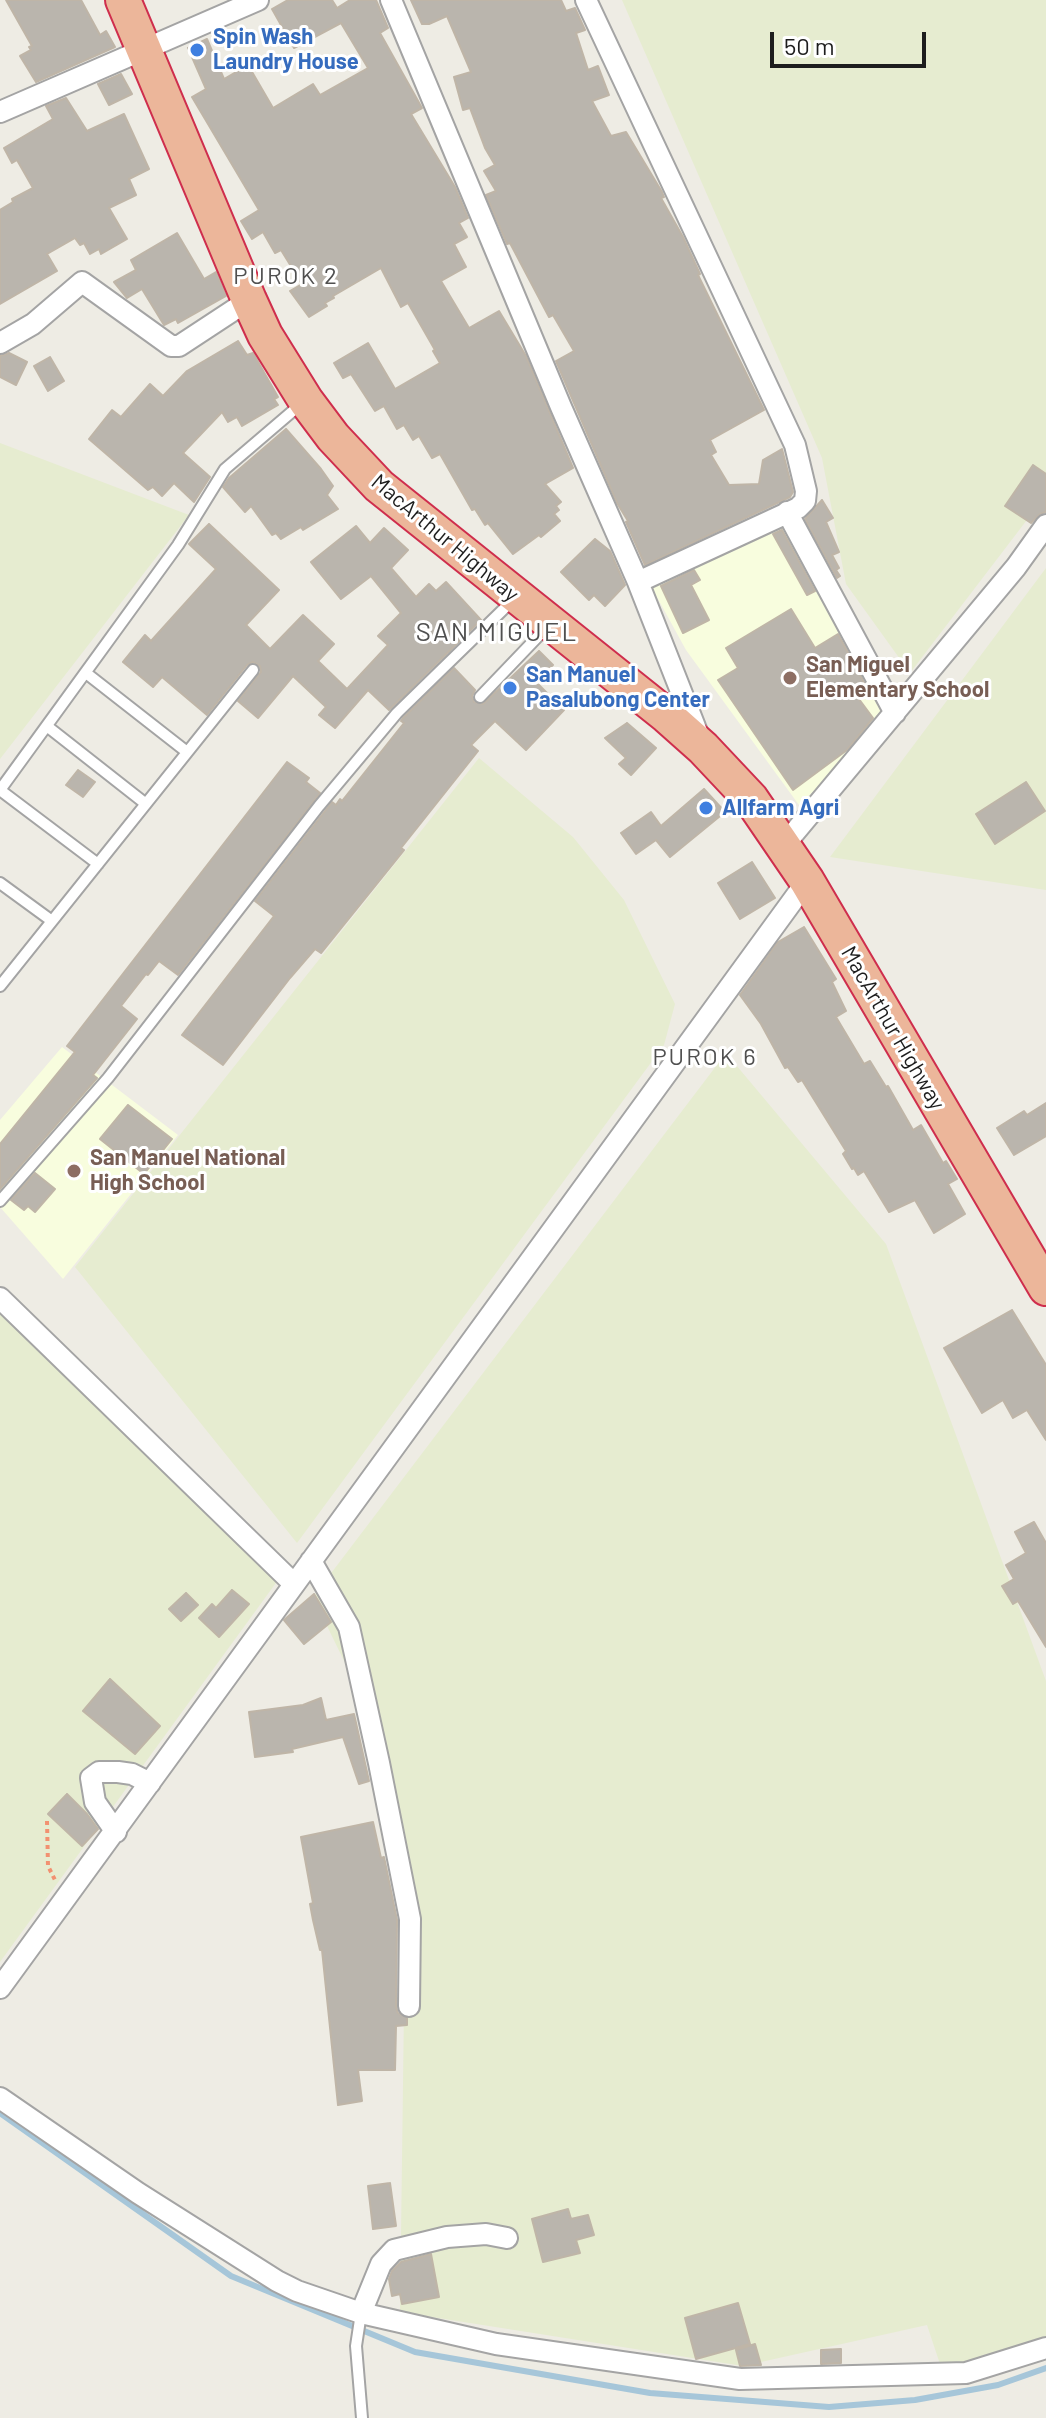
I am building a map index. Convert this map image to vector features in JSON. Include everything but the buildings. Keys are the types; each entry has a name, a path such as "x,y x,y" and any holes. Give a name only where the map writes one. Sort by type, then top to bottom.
{"highway":[{"name":"MacArthur Highway","path":"123,0 249,300 265,335 306,401 333,437 379,486 703,748 751,799 807,881 1046,1288"}],"street":[{"path":"0,112 258,0"},
{"path":"391,0 561,407 638,582 703,748"},
{"path":"586,0 795,445 806,491 802,505 638,582"},
{"path":"0,343 33,324 82,282 171,346 179,346 249,300"},
{"path":"787,512 895,713"},
{"path":"784,845 1016,567 1046,525"},
{"path":"0,1988 807,881"},
{"path":"0,1298 294,1584"},
{"path":"311,1561 349,1627 379,1763 410,1919 409,2006"},
{"path":"116,1832 95,1802 91,1778 99,1772 118,1772 132,1774 150,1783"},
{"path":"0,2098 138,2193 277,2281 360,2319 496,2344 740,2379 966,2373 1046,2348"},
{"path":"360,2319 381,2264 394,2250 458,2236 486,2234 507,2238"}],"lane":[{"path":"98,864 0,790 178,545 225,469 306,401"},
{"path":"0,1201 108,1078 319,806 397,713 516,597"},
{"path":"480,697 551,623"},
{"path":"0,986 253,670"},
{"path":"86,673 187,752"},
{"path":"48,727 146,804"},
{"path":"0,883 52,921"},
{"path":"360,2319 356,2346 362,2418"}],"path":[{"path":"47,1821 48,1866 53,1878 67,1894"}],"shaded area":[{"path":"622,0 1046,0 1046,495 910,673 846,584 822,458"},
{"path":"0,443 189,515 0,759"},
{"name":"San Miguel Elementary School","path":"787,523 894,715 799,805 686,650 652,588"},
{"path":"1046,568 1046,890 830,857"},
{"path":"479,758 573,837 624,900 675,1004 664,1045 297,1543 75,1267"},
{"name":"San Manuel National High School","path":"62,1047 178,1135 63,1279 0,1207 0,1120"},
{"path":"726,1053 886,1244 1046,1681 1046,2339 942,2370 927,2325 743,2366 400,2312 405,1931 362,1698 313,1597"},
{"path":"0,1302 289,1565 0,1962"}],"waterway":[{"path":"0,2113 231,2276 415,2352 650,2393 829,2407 915,2400 998,2385 1046,2368"}],"place":[{"name":"Spin Wash Laundry House","path":"197,50"},
{"name":"San Miguel Elementary School","path":"790,678"},
{"name":"San Manuel Pasalubong Center","path":"510,688"},
{"name":"Allfarm Agri","path":"706,808"},
{"name":"San Manuel National High School","path":"74,1171"}],"district":[{"name":"PUROK 2","path":"286,276"},
{"name":"SAN MIGUEL","path":"497,632"},
{"name":"PUROK 6","path":"705,1057"}]}
